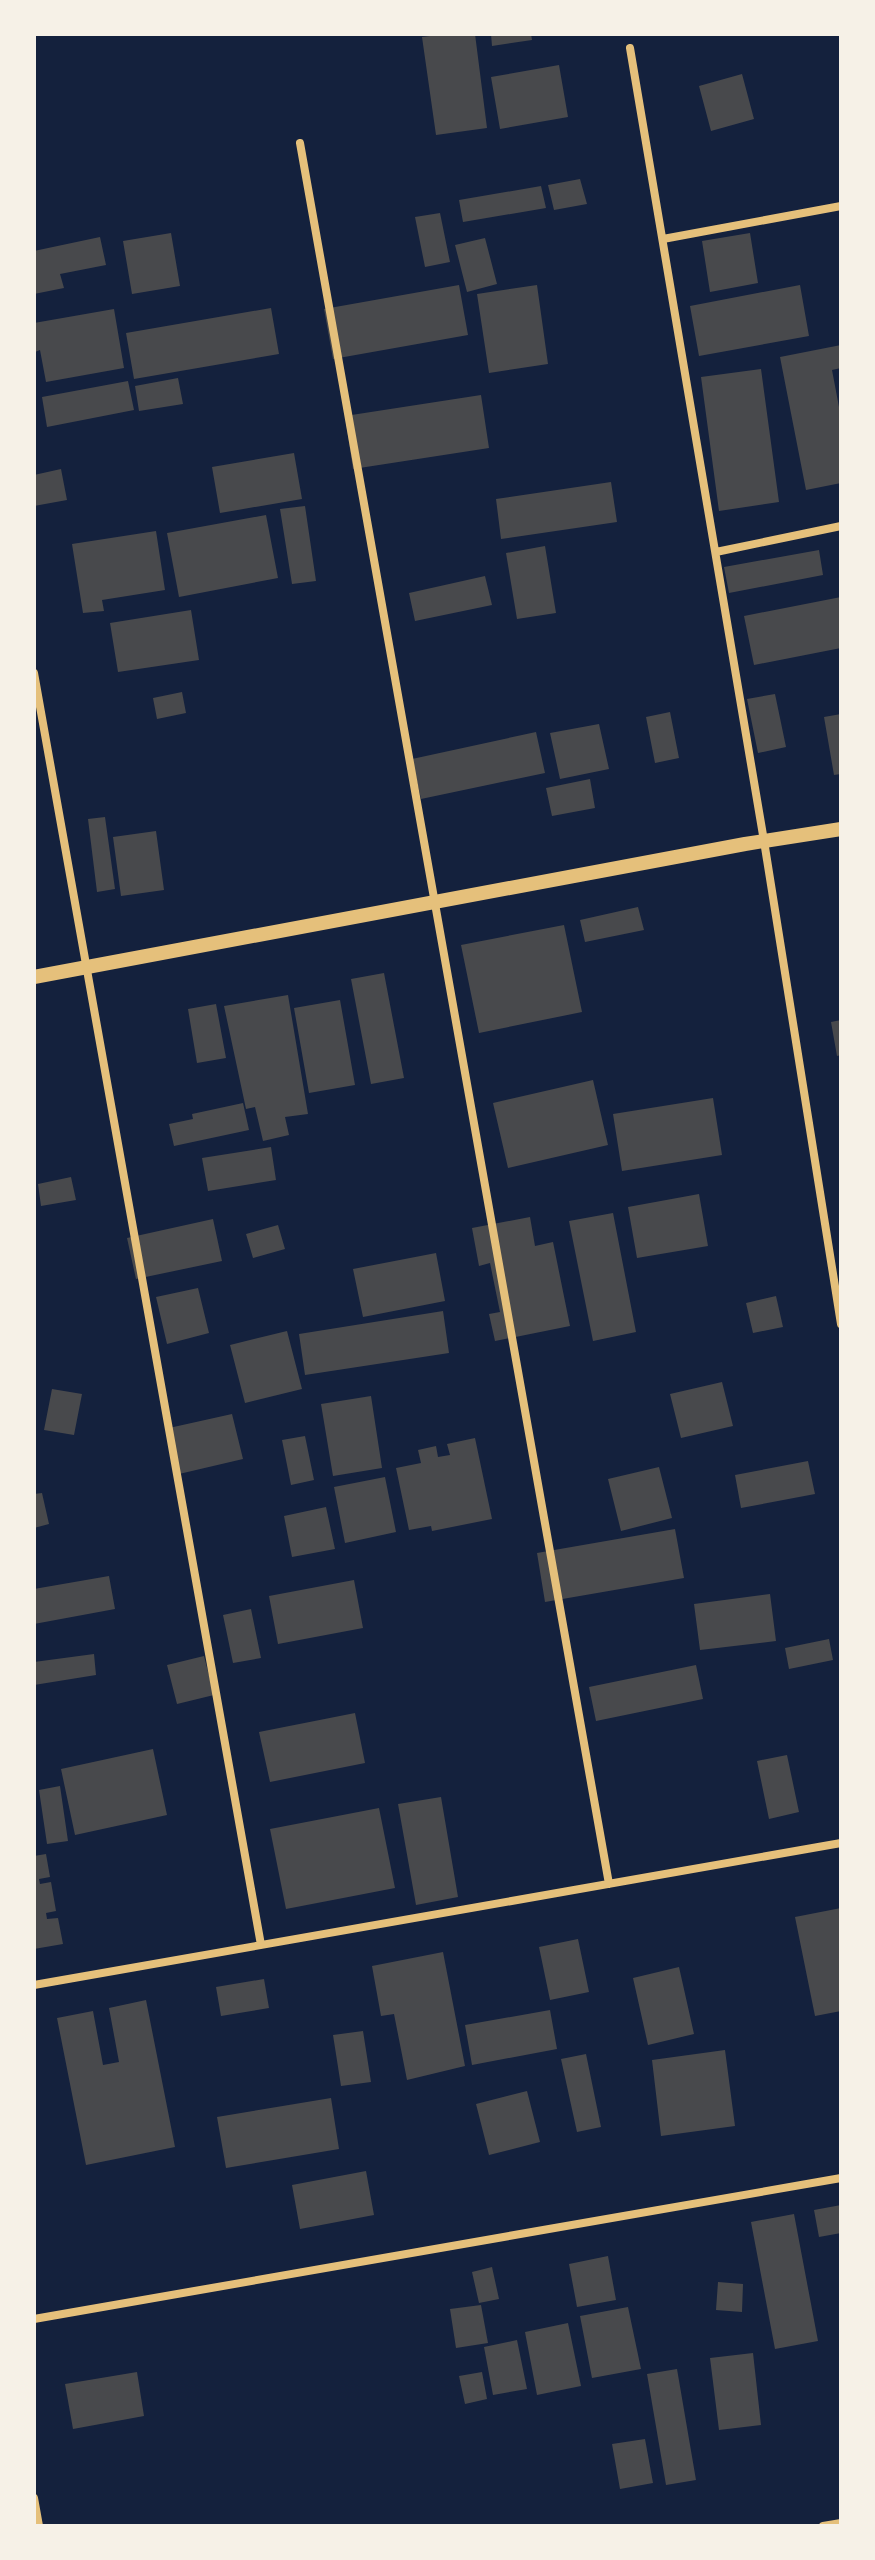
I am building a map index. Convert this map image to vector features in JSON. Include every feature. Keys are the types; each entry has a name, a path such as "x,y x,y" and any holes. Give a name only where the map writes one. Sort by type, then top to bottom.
{"street":[{"path":"630,48 764,841 841,1324"},
{"path":"300,143 609,1884"},
{"path":"663,239 841,206"},
{"path":"716,552 841,526"},
{"path":"34,673 261,1945"},
{"path":"34,977 435,901 841,829"},
{"path":"34,1985 841,1843"},
{"path":"34,2319 841,2178"},
{"path":"34,2498 39,2526"},
{"path":"823,2526 841,2523"}],"building":[{"path":"475,34 487,128 436,135 422,37"},
{"path":"491,34 531,34 532,40 492,46"},
{"path":"559,65 568,117 500,129 491,77"},
{"path":"742,74 754,119 711,131 699,86"},
{"path":"580,179 587,204 554,210 548,185"},
{"path":"541,186 546,208 463,222 459,200"},
{"path":"440,213 450,262 425,267 415,217"},
{"path":"171,233 180,286 132,294 123,241"},
{"path":"750,233 758,283 710,292 702,241"},
{"path":"100,237 106,265 60,274 64,288 34,294 34,251"},
{"path":"485,238 497,284 467,292 455,245"},
{"path":"459,285 468,335 333,359 324,309"},
{"path":"537,285 548,364 489,373 477,294"},
{"path":"800,285 809,336 699,356 690,306"},
{"path":"271,308 279,354 134,379 126,333"},
{"path":"114,309 124,368 46,382 40,350 35,352 34,323"},
{"path":"841,345 841,368 832,370 841,406 841,483 806,490 780,357"},
{"path":"761,369 779,502 719,511 701,377"},
{"path":"178,378 183,404 139,411 135,386"},
{"path":"128,381 134,410 47,427 42,397"},
{"path":"481,395 489,448 353,469 345,416"},
{"path":"294,453 302,499 220,513 212,467"},
{"path":"61,469 67,500 34,506 34,475"},
{"path":"611,482 617,522 501,539 496,499"},
{"path":"305,506 316,581 292,584 280,509"},
{"path":"266,515 278,578 179,597 167,533"},
{"path":"156,531 165,590 102,600 104,611 83,613 72,544"},
{"path":"545,546 556,613 517,619 506,553"},
{"path":"819,550 823,575 729,593 724,567"},
{"path":"485,576 492,605 415,621 409,593"},
{"path":"841,597 841,648 754,665 744,616"},
{"path":"191,610 199,660 118,672 110,623"},
{"path":"182,692 186,713 157,719 153,698"},
{"path":"775,694 786,747 758,753 747,699"},
{"path":"670,712 679,758 655,763 646,717"},
{"path":"841,714 841,774 834,775 824,717"},
{"path":"599,724 609,769 560,779 550,733"},
{"path":"536,732 545,773 421,799 412,759"},
{"path":"590,779 595,808 552,816 546,788"},
{"path":"105,817 115,889 97,892 88,819"},
{"path":"156,831 164,890 121,896 113,837"},
{"path":"638,907 644,930 585,942 580,920"},
{"path":"564,925 582,1012 479,1033 461,945"},
{"path":"384,973 404,1078 371,1084 351,979"},
{"path":"288,995 308,1114 285,1117 289,1135 263,1141 255,1107 246,1109 224,1006"},
{"path":"340,1000 355,1085 309,1093 294,1008"},
{"path":"216,1004 226,1058 197,1063 188,1009"},
{"path":"841,1020 841,1055 837,1056 831,1022"},
{"path":"593,1080 608,1145 508,1168 493,1103"},
{"path":"713,1098 722,1155 622,1171 613,1114"},
{"path":"243,1103 249,1130 174,1146 169,1124 193,1119 192,1114"},
{"path":"271,1147 276,1180 208,1191 202,1158"},
{"path":"71,1177 76,1200 41,1206 38,1184"},
{"path":"699,1194 708,1246 637,1258 628,1207"},
{"path":"613,1213 636,1332 593,1341 569,1221"},
{"path":"530,1217 535,1246 553,1242 570,1326 495,1341 489,1314 500,1312 490,1263 479,1266 472,1228"},
{"path":"213,1219 222,1261 136,1279 127,1238"},
{"path":"278,1225 285,1249 253,1258 246,1234"},
{"path":"436,1253 445,1301 363,1317 353,1269"},
{"path":"198,1288 209,1333 167,1344 156,1297"},
{"path":"776,1296 783,1327 753,1333 746,1303"},
{"path":"443,1311 449,1353 305,1375 299,1334"},
{"path":"287,1331 302,1389 245,1403 230,1345"},
{"path":"722,1382 733,1426 681,1438 670,1394"},
{"path":"52,1389 82,1394 74,1435 44,1430"},
{"path":"371,1396 382,1468 333,1476 321,1404"},
{"path":"232,1414 243,1459 179,1474 169,1428"},
{"path":"305,1436 314,1480 291,1485 282,1440"},
{"path":"475,1438 492,1519 432,1531 431,1526 409,1530 396,1468 421,1463 418,1450 436,1446 438,1457 450,1455 447,1444"},
{"path":"808,1461 815,1494 741,1508 735,1475"},
{"path":"659,1467 672,1518 621,1531 608,1479"},
{"path":"385,1477 396,1532 345,1543 334,1487"},
{"path":"42,1493 49,1524 34,1528 34,1494"},
{"path":"326,1507 335,1549 292,1557 284,1516"},
{"path":"675,1529 684,1578 545,1602 537,1553"},
{"path":"109,1576 115,1609 34,1624 34,1589"},
{"path":"354,1580 363,1628 278,1644 269,1596"},
{"path":"770,1594 776,1641 700,1650 694,1604"},
{"path":"251,1609 261,1658 233,1663 223,1615"},
{"path":"829,1639 833,1660 789,1669 785,1648"},
{"path":"94,1654 96,1675 34,1685 34,1662"},
{"path":"204,1656 214,1695 177,1704 167,1665"},
{"path":"696,1665 703,1699 596,1721 589,1687"},
{"path":"355,1713 365,1763 270,1782 259,1732"},
{"path":"153,1749 167,1815 75,1835 61,1769"},
{"path":"787,1755 799,1812 769,1819 757,1761"},
{"path":"60,1786 68,1841 47,1844 39,1790"},
{"path":"441,1797 458,1897 416,1905 398,1804"},
{"path":"379,1808 395,1888 286,1909 270,1829"},
{"path":"46,1854 50,1877 39,1879 40,1884 51,1882 56,1911 46,1913 47,1919 58,1918 63,1944 34,1949 34,1856"},
{"path":"841,1908 841,2011 815,2016 795,1917"},
{"path":"578,1939 589,1992 550,2000 539,1947"},
{"path":"443,1952 465,2066 407,2080 394,2014 381,2016 372,1966"},
{"path":"679,1967 694,2034 648,2045 633,1978"},
{"path":"264,1979 269,2008 221,2016 216,1987"},
{"path":"146,2000 175,2147 86,2165 57,2018 93,2011 103,2065 119,2062 109,2008"},
{"path":"550,2010 557,2049 472,2065 465,2025"},
{"path":"363,2031 371,2082 341,2086 333,2035"},
{"path":"725,2050 735,2126 661,2136 652,2060"},
{"path":"586,2054 601,2127 577,2132 561,2059"},
{"path":"527,2091 540,2142 489,2155 476,2104"},
{"path":"331,2098 339,2149 226,2168 217,2117"},
{"path":"366,2171 374,2215 300,2229 292,2185"},
{"path":"841,2205 841,2233 819,2237 814,2210"},
{"path":"794,2214 818,2341 775,2349 751,2222"},
{"path":"608,2256 616,2300 577,2307 569,2264"},
{"path":"492,2267 499,2299 479,2303 472,2272"},
{"path":"718,2282 743,2284 742,2312 716,2310"},
{"path":"481,2305 488,2343 456,2348 450,2309"},
{"path":"628,2307 641,2369 592,2378 580,2316"},
{"path":"568,2323 581,2386 537,2395 525,2332"},
{"path":"517,2340 527,2389 493,2395 484,2347"},
{"path":"753,2353 761,2425 719,2430 710,2358"},
{"path":"677,2369 696,2480 666,2485 647,2374"},
{"path":"137,2372 144,2416 73,2429 65,2384"},
{"path":"482,2372 487,2399 465,2404 459,2376"},
{"path":"645,2439 653,2483 620,2489 612,2444"}]}
